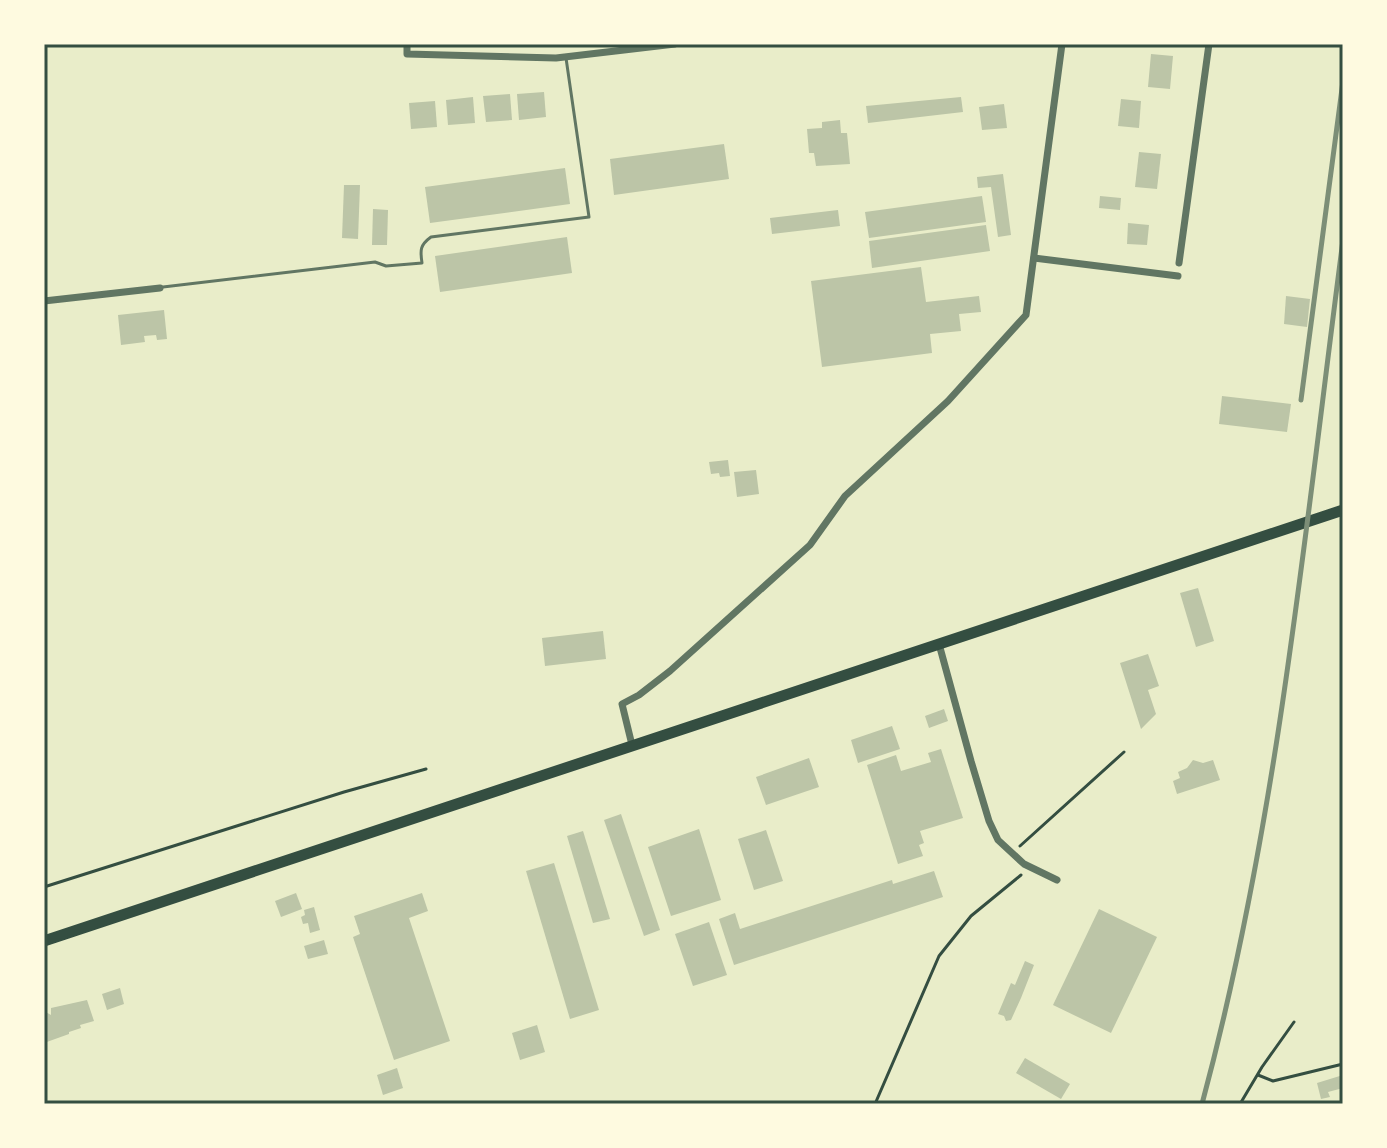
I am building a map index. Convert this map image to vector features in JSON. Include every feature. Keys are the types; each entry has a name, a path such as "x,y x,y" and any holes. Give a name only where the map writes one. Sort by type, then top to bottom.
{"main road":[{"path":"44,941 1343,510"}],"street":[{"path":"407,44 407,54 566,58 675,44"},
{"path":"632,745 622,704 670,671 810,545 845,496 977,372 1026,315 1062,44"},
{"path":"1179,263 1209,44"},
{"path":"1034,258 1178,276"},
{"path":"44,301 160,288"},
{"path":"939,644 989,821 998,840 1011,855 1057,880"}],"lane":[{"path":"160,288 375,262 386,266 422,263 420,250 431,237 589,217 566,58"}],"path":[{"path":"1011,855 1124,752"},
{"path":"44,887 426,769"},
{"path":"875,1104 939,956 971,916 1030,867"},
{"path":"1240,1104 1294,1022"},
{"path":"1257,1074 1273,1081 1343,1064"}],"building":[{"path":"1151,54 1173,56 1170,89 1148,87"},
{"path":"544,92 546,117 519,120 517,94"},
{"path":"510,94 512,120 486,122 483,96"},
{"path":"473,97 475,123 448,125 446,100"},
{"path":"961,97 963,112 868,123 866,106"},
{"path":"1121,99 1141,101 1139,128 1118,126"},
{"path":"435,101 437,127 411,129 409,103"},
{"path":"1004,104 1007,128 982,130 979,107"},
{"path":"840,120 841,133 847,133 850,164 816,166 814,153 809,153 807,129 822,128 822,122"},
{"path":"724,144 729,179 614,195 610,159"},
{"path":"1139,152 1161,154 1157,189 1135,187"},
{"path":"565,168 570,204 430,223 425,187"},
{"path":"1003,174 1011,235 998,237 991,187 978,188 977,177"},
{"path":"344,185 360,185 358,239 342,238"},
{"path":"982,196 986,222 869,238 865,212"},
{"path":"1100,196 1121,198 1120,210 1099,208"},
{"path":"373,209 388,210 387,245 372,245"},
{"path":"838,210 840,226 772,234 770,218"},
{"path":"1128,223 1149,225 1147,245 1127,244"},
{"path":"986,225 990,251 872,268 869,241"},
{"path":"567,237 572,273 440,292 435,256"},
{"path":"921,267 926,302 979,296 981,312 959,314 961,331 930,334 932,353 822,367 811,281"},
{"path":"1286,296 1310,299 1307,327 1284,324"},
{"path":"164,310 167,339 157,340 156,335 144,336 145,342 121,345 118,315"},
{"path":"1222,396 1291,404 1287,432 1219,424"},
{"path":"728,460 730,476 711,474 709,462"},
{"path":"756,470 759,494 737,497 734,472"},
{"path":"1198,588 1214,641 1196,647 1180,593"},
{"path":"603,631 606,659 545,666 542,638"},
{"path":"1148,654 1159,686 1148,690 1156,714 1141,729 1120,663"},
{"path":"944,709 948,721 929,728 925,716"},
{"path":"892,726 900,749 858,763 851,740"},
{"path":"941,749 963,818 920,831 924,843 919,845 923,856 898,864 867,765 896,755 901,771 931,762 928,753"},
{"path":"809,758 819,787 766,805 756,777"},
{"path":"1193,760 1203,763 1213,760 1220,780 1177,794 1173,781 1180,778 1178,772 1187,768"},
{"path":"621,814 660,930 644,936 604,820"},
{"path":"699,829 721,900 671,916 648,847"},
{"path":"766,830 783,881 754,890 738,839"},
{"path":"583,831 610,919 593,923 567,836"},
{"path":"554,863 599,1010 570,1019 526,871"},
{"path":"934,871 943,897 734,965 719,919 735,913 740,929 892,880 893,884"},
{"path":"296,893 302,909 281,917 275,901"},
{"path":"422,893 428,911 409,918 450,1041 394,1060 353,937 360,934 354,916"},
{"path":"314,907 320,930 310,933 308,923 303,924 301,917 305,915 304,910"},
{"path":"1099,909 1157,937 1111,1033 1053,1005"},
{"path":"709,922 727,975 693,986 675,934"},
{"path":"324,940 328,954 308,959 304,946"},
{"path":"1025,961 1034,965 1011,1020 1006,1021 1004,1016 998,1014 1011,983 1015,985"},
{"path":"120,988 124,1004 107,1010 102,994"},
{"path":"87,1000 94,1021 44,1043 44,1011 51,1015 51,1008"},
{"path":"537,1025 545,1052 520,1060 512,1033"},
{"path":"1025,1058 1070,1084 1061,1099 1016,1073"},
{"path":"397,1068 403,1088 383,1095 377,1075"},
{"path":"1343,1075 1343,1088 1328,1092 1330,1097 1321,1099 1317,1083"}],"railway":[{"path":"1301,400 1343,81"},
{"path":"1202,1104 1251,891 1270,783 1302,566 1343,240"}]}
